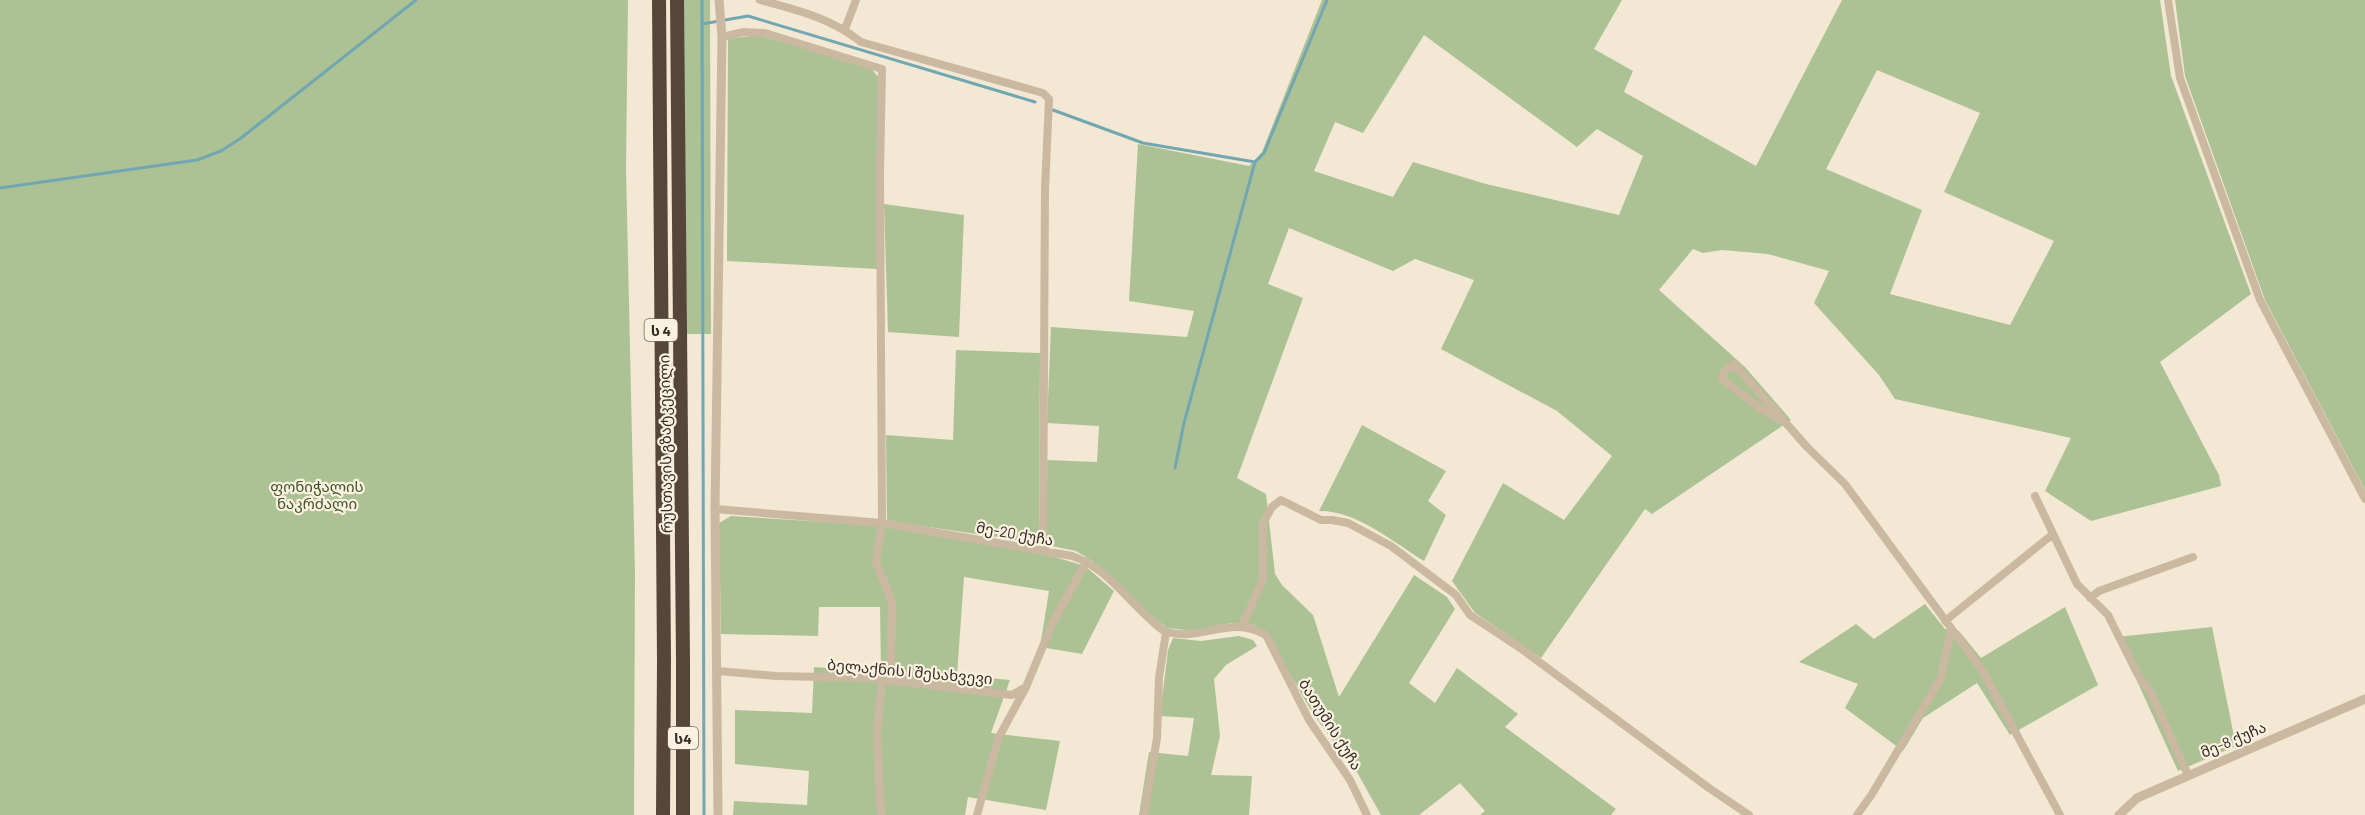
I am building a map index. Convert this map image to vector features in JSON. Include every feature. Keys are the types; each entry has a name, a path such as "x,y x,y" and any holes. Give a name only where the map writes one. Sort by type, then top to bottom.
{"highway":[{"name":"რუსთავის გზატკეცილი","path":"659,0 663,815"},
{"name":"რუსთავის გზატკეცილი","path":"677,0 683,815"}],"street":[{"path":"760,0 814,15 845,29 861,42 1043,93 1049,99 1045,189 1043,545 1048,552"},
{"path":"845,29 856,0"},
{"path":"2168,0 2180,78 2260,300 2365,499"},
{"path":"718,815 716,509 721,33 719,4"},
{"path":"721,33 765,33 882,69 880,175 882,523 876,562 892,602 891,661 885,681 877,734 881,815"},
{"path":"1785,422 1761,409 1722,379 1724,371 1734,364 1785,422 1845,484 1982,670 2060,815"},
{"path":"2035,496 2077,584 2108,615 2138,675 2151,693 2188,775"},
{"path":"1144,815 1157,738 1159,678 1166,632 1187,634 1242,626 1263,579 1263,523 1272,507 1281,500 1321,520 1332,519 1348,523 1391,546 1456,595 1470,615 1523,650 1701,783 1749,815"},
{"name":"მე-20 ქუჩა","path":"716,509 882,523 1087,561 1115,583 1136,608 1166,632"},
{"path":"1945,621 2053,534"},
{"path":"2090,597 2098,591 2193,557"},
{"path":"977,815 998,739 1026,687 1044,641 1087,561"},
{"name":"ბათუმის ქუჩა","path":"1242,626 1253,628 1266,635 1309,720 1350,780 1367,815"},
{"path":"1857,815 1872,794 1941,678 1951,629"},
{"name":"ბელაქნის I შესახვევი","path":"718,671 885,681 1012,695 1026,687"},
{"name":"მე-8 ქუჩა","path":"2118,815 2137,798 2365,699"}],"green space":[{"name":"ფონიჭალის ნაკრძალი","path":"0,0 628,0 626,169 635,573 634,815 0,815"},
{"path":"682,0 710,0 711,334 687,334"},
{"path":"1322,0 1622,0 1594,49 1633,71 1624,92 1756,166 1842,0 2160,0 2171,76 2251,294 2160,362 2219,475 2221,486 2091,521 2045,491 2071,438 1895,399 1879,375 1814,303 1829,271 1768,254 1722,250 1703,253 1693,249 1659,290 1745,367 1791,420 1652,514 1645,509 1541,658 1475,613 1452,581 1503,483 1564,520 1612,456 1557,411 1441,349 1474,280 1415,259 1393,271 1289,228 1268,284 1303,298 1237,478 1266,494 1275,574 1282,585 1313,615 1339,697 1414,575 1447,597 1455,609 1409,683 1435,703 1457,668 1518,714 1505,727 1616,809 1611,815 1480,815 1485,811 1460,783 1419,815 1381,815 1358,774 1313,714 1271,638 1254,625 1231,623 1193,631 1167,628 1145,611 1091,560 1076,551 1047,545 1046,460 1097,462 1099,426 1047,423 1051,327 1187,337 1194,311 1129,301 1138,144 1249,166 1262,152","holes":["1424,35 1577,147 1597,129 1643,156 1619,215 1486,184 1413,162 1393,197 1314,171 1335,122 1363,133","1877,70 1980,113 1944,192 2054,241 2010,325 1890,294 1922,210 1826,169"]},
{"path":"2175,0 2365,0 2365,490 2265,300 2185,76"},
{"path":"758,35 870,67 879,78 877,269 727,261 728,39"},
{"path":"884,204 964,215 959,337 888,332"},
{"path":"956,350 1040,353 1039,543 887,521 886,435 953,440"},
{"path":"1362,425 1446,471 1428,501 1446,515 1424,561 1360,521 1333,512 1319,511"},
{"path":"731,516 888,526 1031,550 1085,566 1114,591 1082,654 1040,647 1049,591 964,577 957,675 1010,680 991,733 1060,741 1046,810 968,797 965,815 733,815 734,801 807,805 809,771 735,764 735,710 812,713 814,667 881,672 880,607 819,607 818,636 721,634 719,523"},
{"path":"1925,604 1945,629 1959,631 1981,658 2065,607 2098,685 2010,735 1977,683 1923,718 1903,751 1845,708 1858,684 1799,662 1856,624 1874,639"},
{"path":"2212,627 2236,746 2178,771 2117,637"},
{"path":"1239,636 1253,640 1257,646 1226,665 1214,679 1220,736 1211,775 1252,776 1249,815 1139,815 1149,752 1188,756 1194,718 1160,716 1168,650 1173,638 1201,641"}],"waterway":[{"path":"0,188 197,160 221,151 241,138 416,0"},
{"path":"702,0 704,815"},
{"path":"1255,162 1264,153 1327,0"},
{"path":"702,24 748,16 1035,102"},
{"path":"1053,110 1143,143 1255,162 1184,423 1175,468"}]}
